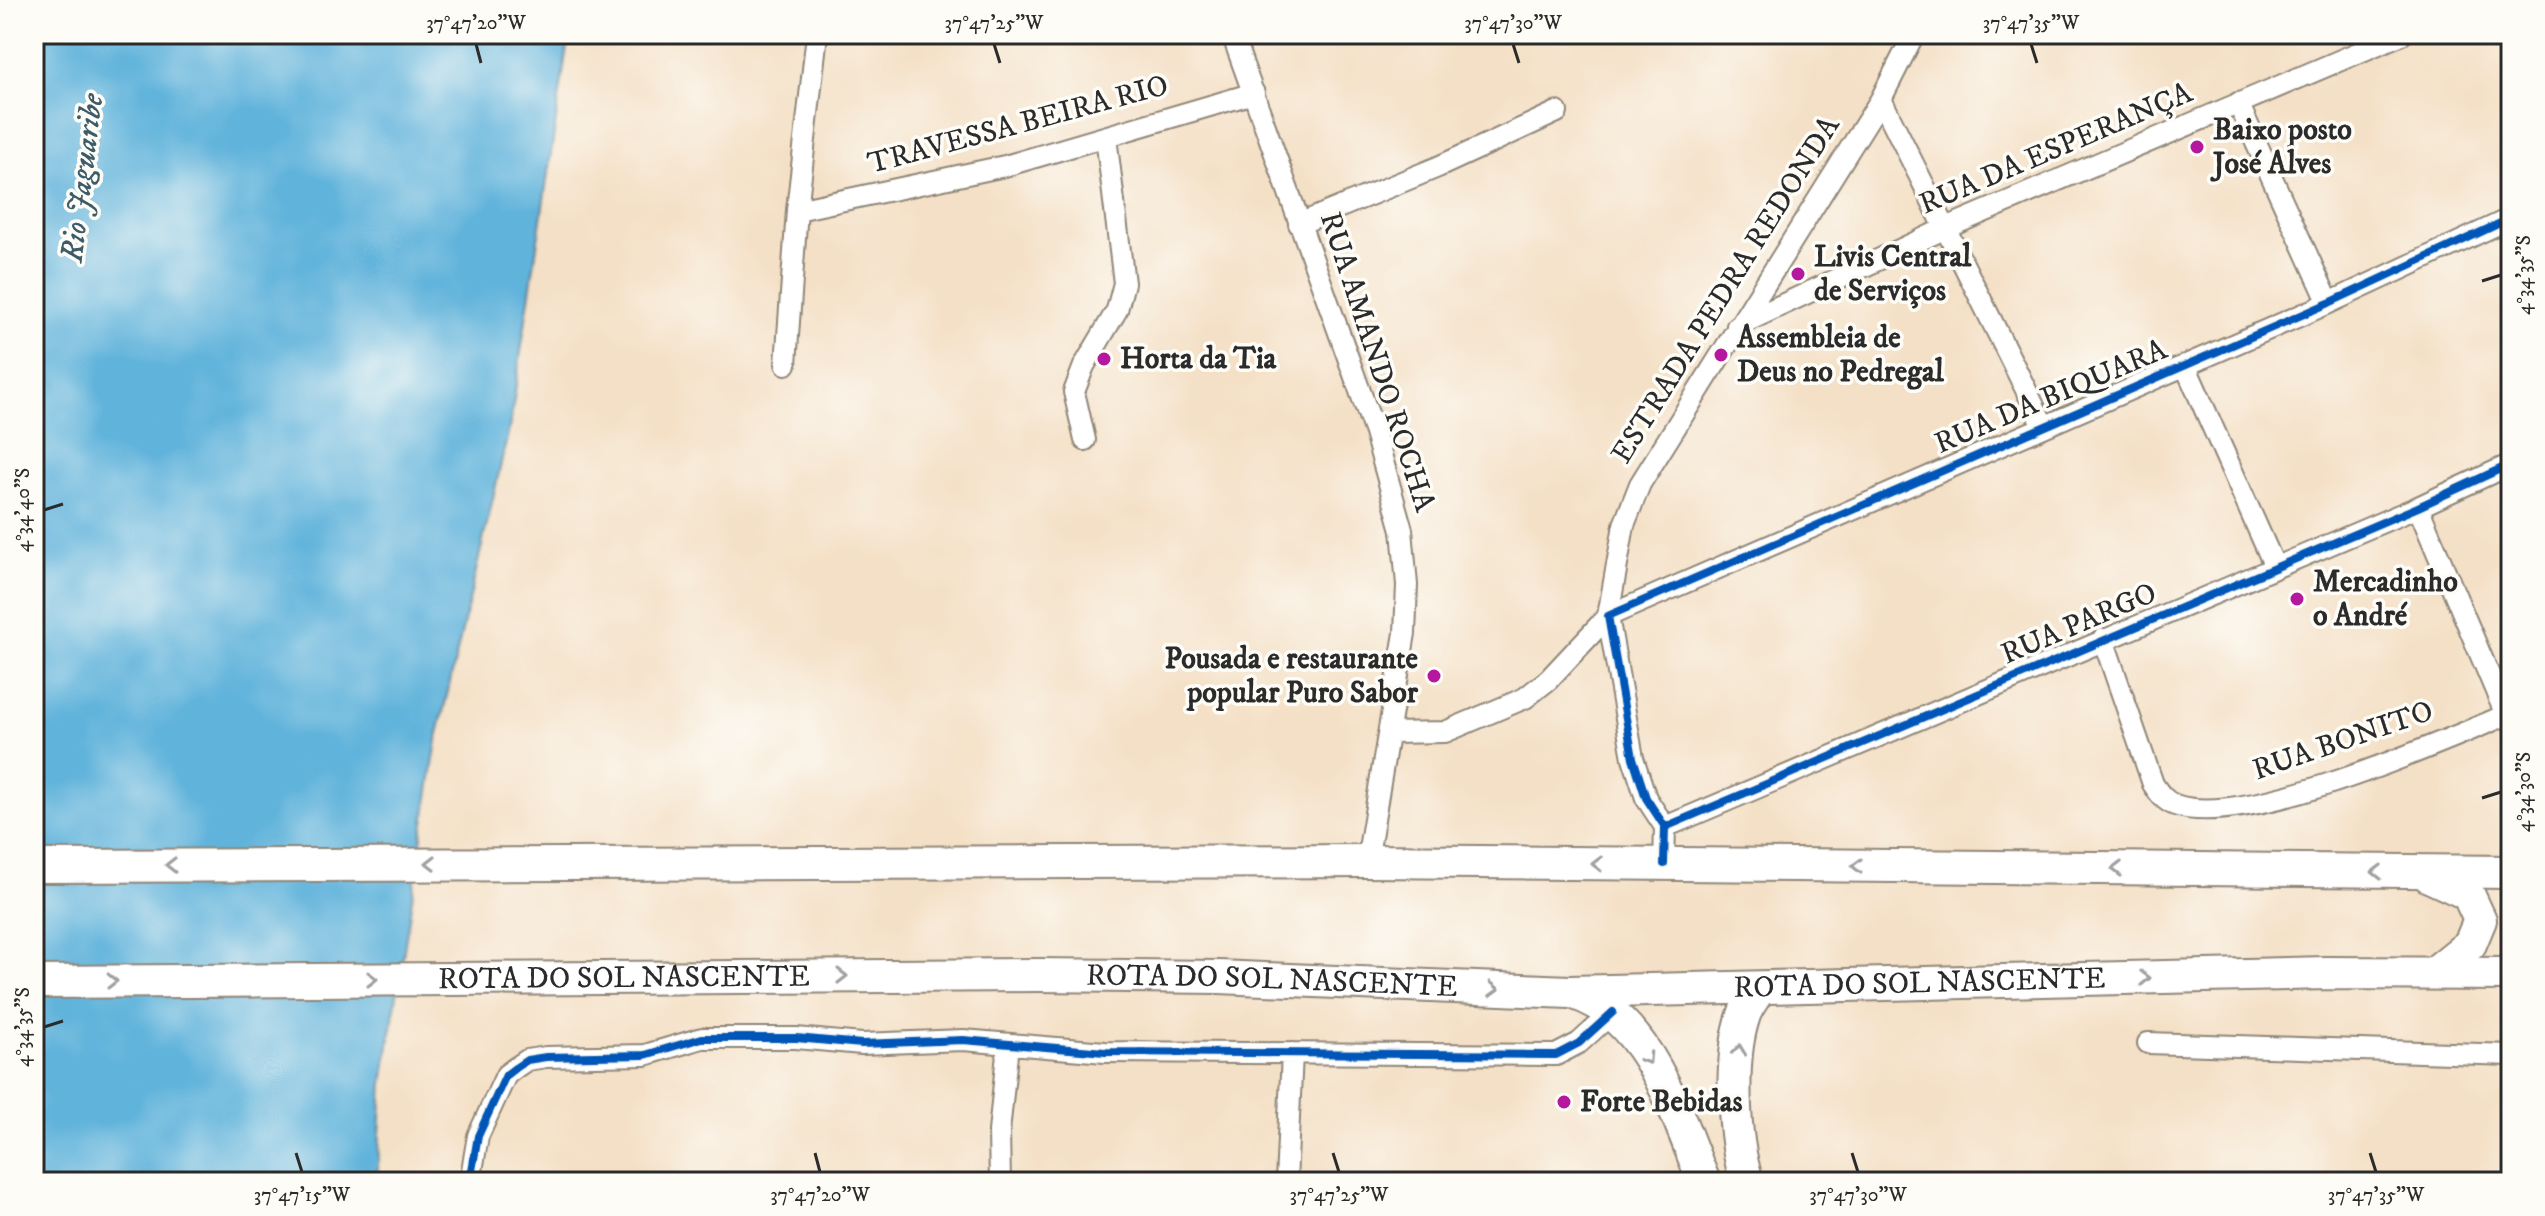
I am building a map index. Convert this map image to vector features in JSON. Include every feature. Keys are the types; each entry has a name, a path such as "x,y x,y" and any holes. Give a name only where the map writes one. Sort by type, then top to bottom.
{"highway":[{"path":"34,866 1367,861 2420,872 2510,882"},
{"path":"2420,872 2468,894 2480,920 2470,944 2434,973"},
{"name":"ROTA DO SOL NASCENTE","path":"34,982 1174,976 1570,992 2434,973 2510,963"},
{"path":"1747,1182 1736,1141 1734,1106 1744,1014 1760,988"},
{"path":"1570,992 1599,1002 1613,1012 1658,1075 1704,1182"}],"street":[{"path":"786,364 797,210 817,34"},
{"name":"RUA AMANDO ROCHA","path":"1232,34 1375,433 1402,530 1407,601 1391,733 1367,861"},
{"name":"ESTRADA PEDRA REDONDA","path":"1608,616 1624,525 1640,484 1881,99 1914,34"},
{"name":"RUA DA ESPERANÇA","path":"1737,326 1946,228 2402,34"},
{"name":"TRAVESSA BEIRA RIO","path":"797,210 1005,166 1254,93"},
{"path":"1881,99 2044,426"},
{"path":"2238,103 2329,303"},
{"path":"1299,224 1438,167 1557,112"},
{"path":"1085,440 1074,392 1084,366 1117,310 1124,283 1106,137"},
{"name":"RUA DA BIQUARA","path":"1608,616 2329,303 2511,218"},
{"path":"2185,365 2275,567"},
{"name":"RUA PARGO","path":"1665,827 2418,507 2511,464"},
{"path":"2418,507 2508,714"},
{"path":"1391,733 1445,732 1525,698 1548,680 1608,616"},
{"path":"1608,616 1633,758 1646,798 1665,827 1664,864"},
{"name":"RUA BONITO","path":"2103,639 2153,784 2163,798 2175,805 2199,809 2248,806 2298,795 2508,714"},
{"path":"470,1182 478,1136 506,1075 527,1060 645,1055 702,1038 796,1038 862,1044 963,1040 1105,1052 1556,1055 1579,1043 1613,1012"},
{"path":"2148,1043 2511,1055"},
{"path":"1000,1182 999,1132 1008,1044"},
{"path":"1286,1182 1286,1115 1292,1053"}],"path":[{"path":"2510,882 2510,963"}],"water":[{"name":"Rio Jaguaribe","path":"34,34 569,34 510,425 438,734 383,1083 377,1182 34,1182"}],"cycle path":[{"path":"1664,864 1665,827 1646,798 1633,758 1608,616 2329,303 2511,218"},
{"path":"1665,827 2418,507 2511,464"},
{"path":"470,1182 478,1136 506,1075 527,1060 546,1057 645,1055 702,1038 796,1038 862,1044 963,1040 1105,1052 1556,1055 1579,1043 1613,1012"}],"place":[{"name":"Baixo posto José Alves","path":"2197,147"},
{"name":"Livis Central de Serviços","path":"1798,274"},
{"name":"Assembleia de Deus no Pedregal","path":"1721,355"},
{"name":"Horta da Tia","path":"1104,359"},
{"name":"Mercadinho o André","path":"2297,599"},
{"name":"Pousada e restaurante popular Puro Sabor","path":"1434,676"},
{"name":"Forte Bebidas","path":"1564,1102"}]}
